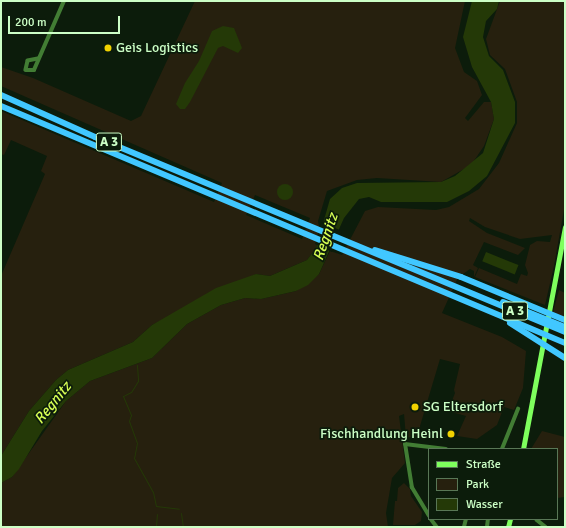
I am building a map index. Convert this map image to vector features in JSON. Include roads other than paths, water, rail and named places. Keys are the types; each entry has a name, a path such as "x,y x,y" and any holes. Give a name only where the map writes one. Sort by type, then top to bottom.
{"highway":[{"name":"A 3","path":"1,95 217,188 358,246 425,270 565,332"},
{"name":"A 3","path":"1,106 565,343"},
{"path":"358,246 376,250 425,270"},
{"name":"A 3","path":"425,270 470,280 565,320"},
{"path":"466,289 565,326"},
{"path":"465,301 527,332 565,358"}],"street":[{"path":"38,59 64,1"},
{"path":"523,448 565,227"},
{"path":"502,448 518,409"},
{"path":"428,514 412,488 405,444 438,448"},
{"path":"538,520 546,527"}],"water":[{"name":"Regnitz","path":"472,1 499,1 497,9 486,21 483,37 489,56 503,70 515,102 515,123 487,176 469,191 447,202 381,202 369,197 359,199 344,218 319,274 308,285 296,291 261,299 245,298 221,305 187,324 152,358 90,381 66,401 42,431 19,469 12,477 1,483 1,456 29,411 56,380 68,370 133,342 152,325 216,288 256,274 270,276 307,260 316,248 330,199 342,188 357,183 441,182 455,176 483,153 494,119 491,102 472,67 463,37"},
{"path":"223,26 234,28 242,48 238,53 223,46 218,48 190,102 185,109 180,109 176,104 185,83 199,61 212,31"},
{"path":"285,184 292,189 293,192 288,199 285,200 278,195 277,192 282,185"},
{"path":"486,252 518,265 515,274 482,261"}],"waterway":[{"path":"137,365 138,381 131,392 123,396 131,415 129,421 137,443 134,458 153,492 156,506 179,509"},
{"path":"181,513 183,527"},
{"path":"156,527 157,514"}],"place":[{"name":"Geis Logistics","path":"108,48"},
{"name":"SG Eltersdorf","path":"415,407"},
{"name":"Fischhandlung Heinl","path":"451,434"}]}
